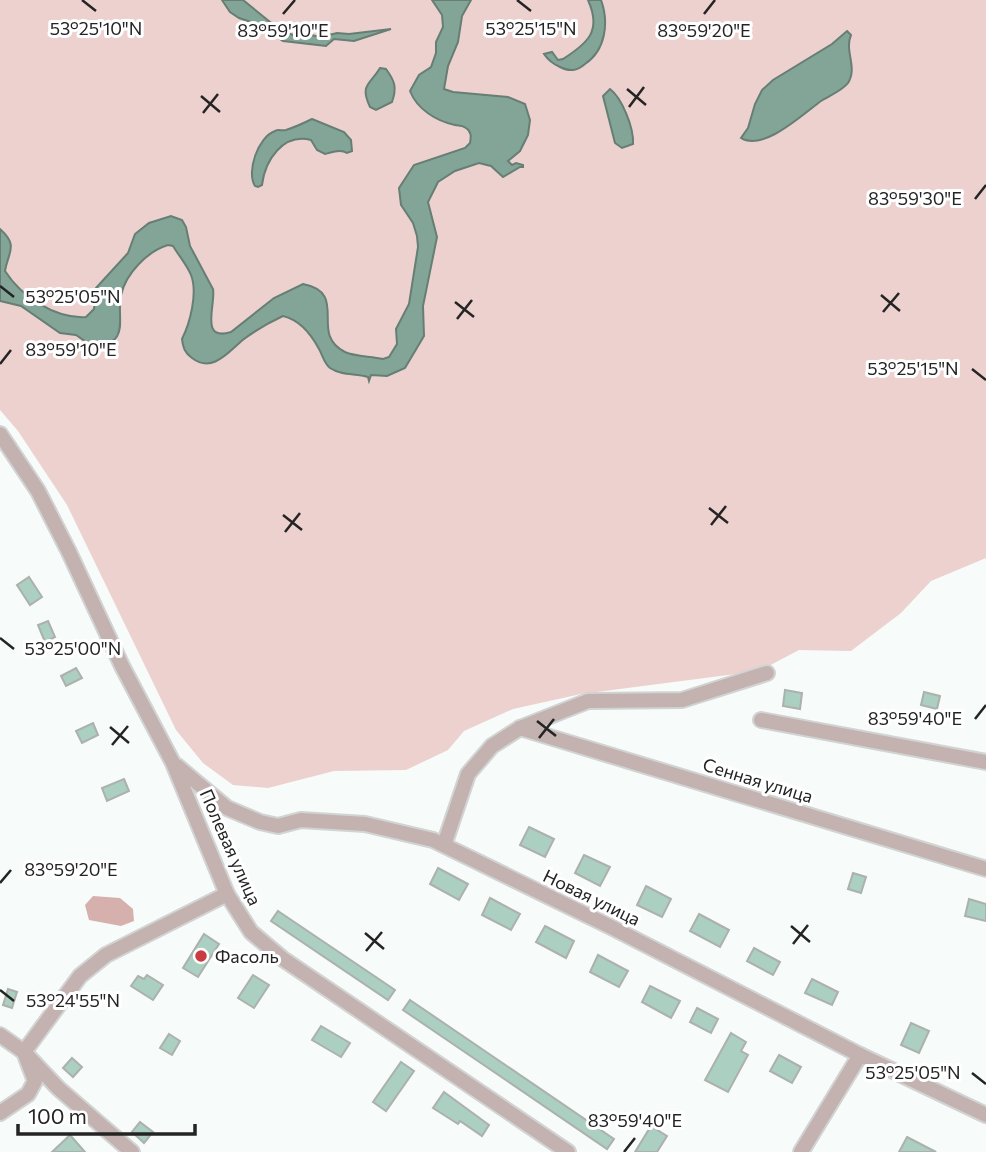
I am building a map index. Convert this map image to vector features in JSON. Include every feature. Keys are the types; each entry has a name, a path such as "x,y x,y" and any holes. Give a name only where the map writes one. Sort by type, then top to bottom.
{"street":[{"name":"Полевая улица","path":"0,434 38,491 122,666 173,763 228,894 251,932 283,959 568,1152"},
{"path":"444,845 467,774 492,746 520,728 588,701 682,700 767,673"},
{"path":"761,720 986,762"},
{"name":"Сенная улица","path":"520,728 986,869"},
{"name":"Новая улица","path":"173,763 227,808 260,822 278,826 301,820 365,824 433,840 611,927 860,1055 986,1115"},
{"path":"24,1052 80,976 106,955 228,894"},
{"path":"0,1035 24,1052 58,1088 132,1152"},
{"path":"0,1113 28,1094 35,1081 24,1052"},
{"path":"801,1152 860,1055"}],"shaded area":[{"path":"0,0 986,0 986,558 931,581 901,613 851,651 799,650 759,671 581,694 513,709 464,731 448,750 406,770 334,771 268,788 233,785 203,763 176,730 67,505 18,431 0,410"},
{"path":"222,0 243,0 280,30 293,35 301,33 321,37 337,33 391,29 354,41 334,39 326,46 283,41 257,24 230,12"},
{"path":"432,0 471,0 462,16 458,42 448,66 444,89 508,97 525,104 530,120 528,135 520,151 508,161 512,165 516,163 523,167 503,177 491,166 479,163 455,171 438,182 428,202 437,237 423,306 424,336 405,368 387,376 371,375 369,381 368,377 335,371 326,364 309,333 295,321 283,316 263,326 214,362 200,362 192,358 186,352 182,339 192,308 193,282 173,246 168,245 153,252 133,271 121,295 120,329 113,341 105,344 92,346 76,335 60,333 21,306 0,301 0,229 11,245 5,271 20,289 51,310 74,317 86,317 94,309 96,288 128,253 135,234 149,223 171,216 182,220 190,246 213,289 211,320 215,332 231,332 274,298 303,284 317,289 324,296 329,335 334,344 354,355 383,359 389,357 397,344 396,329 409,304 418,247 413,223 401,205 399,188 414,165 465,148 471,139 465,127 441,121 428,113 417,103 410,91 419,75 431,67 436,53 436,42 443,27 442,15"},
{"path":"588,0 601,0 605,17 604,35 592,58 576,69 564,69 544,54 552,52 558,60 563,59 586,41 594,20"},
{"path":"847,31 851,35 849,47 852,71 846,86 771,136 750,141 741,138 748,128 762,90 773,80 832,44"},
{"path":"380,68 386,69 391,77 394,93 392,102 376,110 370,107 366,89"},
{"path":"610,89 623,106 632,130 633,144 622,148 615,143 603,96"},
{"path":"312,119 344,132 351,140 352,151 325,154 317,150 311,140 292,141 277,150 267,166 262,185 255,186 253,164 263,140 276,130 286,130"},
{"path":"93,896 120,898 133,909 134,921 121,926 89,920 85,905"}],"building":[{"path":"29,577 42,597 30,605 17,585"},
{"path":"48,621 55,637 45,642 38,625"},
{"path":"76,668 82,678 66,686 61,676"},
{"path":"785,690 802,693 800,709 783,706"},
{"path":"924,692 940,696 937,709 921,705"},
{"path":"93,723 98,735 82,743 76,731"},
{"path":"124,779 129,791 107,801 102,788"},
{"path":"529,827 554,839 545,857 520,845"},
{"path":"584,855 610,867 600,886 575,873"},
{"path":"438,868 468,884 459,900 430,884"},
{"path":"853,873 866,877 861,893 848,889"},
{"path":"646,886 671,899 662,917 637,905"},
{"path":"490,898 520,914 511,930 482,915"},
{"path":"969,899 986,904 986,921 965,916"},
{"path":"278,911 395,990 388,1000 271,921"},
{"path":"699,914 729,930 720,947 690,931"},
{"path":"545,926 574,941 566,958 536,942"},
{"name":"Фасоль","path":"204,934 219,944 198,977 183,968"},
{"path":"754,948 780,962 773,975 747,961"},
{"path":"598,955 628,971 619,987 590,972"},
{"path":"147,975 163,985 153,1000 131,986 138,976 144,979"},
{"path":"253,975 269,985 254,1008 238,998"},
{"path":"812,979 838,992 832,1005 805,993"},
{"path":"650,986 680,1001 671,1018 642,1002"},
{"path":"8,989 17,992 12,1008 3,1005"},
{"path":"410,1000 614,1139 607,1149 403,1010"},
{"path":"697,1008 718,1019 711,1033 690,1022"},
{"path":"911,1023 929,1031 919,1053 901,1045"},
{"path":"321,1026 350,1043 341,1057 312,1040"},
{"path":"731,1033 746,1042 741,1051 748,1055 728,1092 705,1080"},
{"path":"169,1034 180,1041 172,1055 160,1048"},
{"path":"779,1055 801,1067 792,1083 770,1071"},
{"path":"72,1058 82,1067 73,1077 63,1068"},
{"path":"401,1062 414,1071 386,1111 373,1102"},
{"path":"444,1092 489,1125 482,1136 460,1121 458,1124 433,1108"},
{"path":"140,1122 153,1132 144,1143 132,1132"},
{"path":"651,1126 667,1136 657,1152 635,1152"},
{"path":"70,1135 85,1152 52,1152"},
{"path":"907,1137 936,1152 899,1152"}],"place":[{"name":"Фасоль","path":"201,956"}]}
